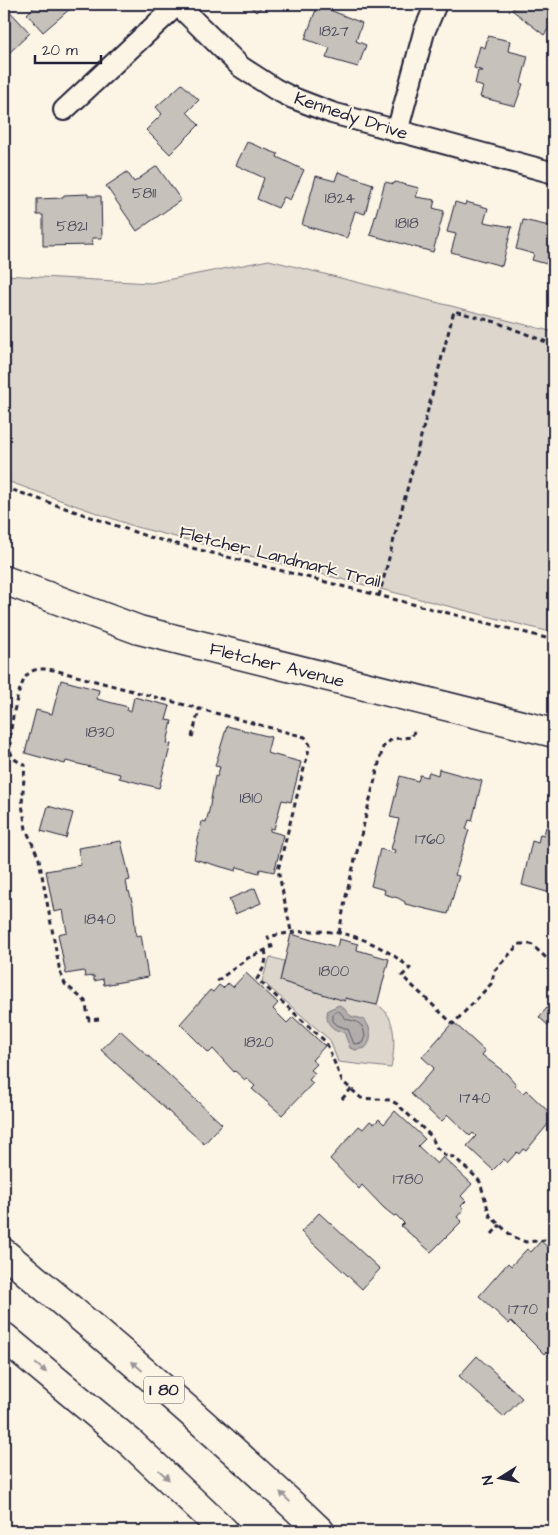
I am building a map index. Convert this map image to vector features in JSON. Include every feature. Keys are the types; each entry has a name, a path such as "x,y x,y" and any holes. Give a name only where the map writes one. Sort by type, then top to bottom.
{"main road":[{"name":"Fletcher Avenue","path":"4,580 139,630 554,733"},
{"name":"I 80","path":"4,1253 106,1338 320,1531"},
{"path":"4,1337 131,1443 224,1531"}],"street":[{"path":"64,110 178,4"},
{"name":"Kennedy Drive","path":"178,4 241,67 275,89 332,113 554,174"},
{"path":"397,132 424,32 436,4"}],"path":[{"path":"379,596 454,311 496,322 554,345"},
{"name":"Fletcher Landmark Trail","path":"4,488 149,537 554,640"},
{"path":"99,1019 88,1020 85,1001 65,984 60,972 39,859 26,828 22,804 25,765 15,760 11,753 18,692 29,673 38,669 46,669 305,737 309,740 310,744 278,870 291,931"},
{"path":"192,737 199,710"},
{"path":"339,933 346,896 383,748 392,739 412,737 414,731"},
{"path":"217,981 235,966 272,947 268,937 291,931 328,930 376,944 393,954 410,968 402,976 453,1024 491,984 495,970 519,944 531,944 554,964"},
{"path":"265,950 267,957 265,966 257,980 326,1042 342,1081 361,1098 390,1100 398,1104 432,1137 436,1146 446,1156 454,1157 476,1177 480,1182 490,1216 514,1238 526,1242 545,1240 554,1249"},
{"path":"342,1099 351,1089"},
{"path":"492,1234 500,1225"}],"shaded area":[{"path":"269,260 554,332 554,633 136,527 4,480 4,275 151,283"},
{"path":"270,957 284,961 280,981 344,1000 345,998 370,1002 384,1010 392,1024 394,1042 391,1068 338,1062 330,1040 262,981"}],"water":[{"path":"339,1005 351,1016 362,1019 368,1025 370,1037 365,1048 355,1050 350,1048 344,1032 336,1030 328,1022 328,1010"}],"building":[{"path":"33,4 66,4 71,8 43,32 27,14 35,6"},
{"path":"248,4 265,4 256,12"},
{"path":"517,4 554,4 554,21 544,35 512,10"},
{"path":"4,5 30,33 7,55 4,53"},
{"path":"317,7 325,10 325,8 362,23 356,41 366,45 358,67 326,58 330,48 305,39"},
{"path":"488,36 510,41 508,51 528,56 521,83 523,84 515,106 480,97 483,87 475,84 478,71 483,71 474,68 480,46 485,48"},
{"path":"182,84 199,100 187,112 199,125 170,154 146,130 162,114 156,107"},
{"path":"247,142 278,154 277,157 304,170 290,200 284,197 278,208 257,199 264,178 236,165"},
{"path":"157,166 181,200 137,231 106,186 127,172 134,182"},
{"path":"338,172 373,184 365,214 355,211 347,238 302,225 316,176 335,181"},
{"path":"385,182 394,184 395,182 419,188 416,197 435,200 433,208 444,211 433,252 370,235"},
{"path":"88,194 88,196 101,196 102,238 92,238 93,245 43,246 43,215 37,215 37,199 63,198 64,195"},
{"path":"455,202 465,205 466,202 488,208 484,222 512,227 502,266 451,252 456,234 447,232"},
{"path":"523,220 554,227 554,266 532,260 534,254 516,249"},
{"path":"61,680 99,690 97,699 128,707 127,711 131,711 134,697 170,706 166,720 172,721 167,743 171,744 159,788 119,778 120,774 66,761 65,764 25,753 36,710 52,714"},
{"path":"227,726 271,737 267,753 301,762 291,802 282,800 274,829 270,828 270,831 284,835 274,872 260,869 259,873 237,867 236,871 194,859 202,821 206,822 215,776 217,777 220,767 215,766"},
{"path":"439,769 482,781 472,821 469,820 466,829 469,830 455,875 459,876 448,914 405,904 405,902 398,898 384,894 385,890 371,886 380,849 394,853 395,850 391,849 399,819 390,817 400,776 418,781 420,775 427,777 429,772 438,775"},
{"path":"48,806 73,813 66,838 41,831"},
{"path":"554,820 554,894 522,885 532,841 538,843 540,834 544,835 546,827 552,828"},
{"path":"121,841 130,880 126,881 133,905 136,936 141,935 148,977 104,985 103,979 94,981 94,976 85,977 84,971 66,974 58,934 67,932 63,910 54,912 46,871 81,865 78,848"},
{"path":"255,888 261,903 235,914 229,899"},
{"path":"291,934 337,947 339,939 358,944 357,950 389,959 377,1005 345,998 345,1001 280,981"},
{"path":"246,973 278,1003 273,1009 287,1023 293,1017 325,1046 312,1060 317,1064 311,1070 315,1073 309,1080 313,1083 282,1115 252,1089 255,1086 246,1078 245,1080 234,1072 213,1049 209,1053 180,1024 210,990 213,992 219,985 223,988 228,983 233,987"},
{"path":"554,1000 554,1031 539,1017"},
{"path":"453,1022 485,1051 482,1055 507,1074 516,1084 515,1086 523,1093 526,1090 554,1117 526,1151 523,1149 519,1154 517,1152 507,1163 504,1159 493,1170 467,1146 476,1136 473,1133 470,1136 448,1115 441,1122 411,1094 434,1068 422,1057"},
{"path":"120,1030 222,1124 204,1144 101,1050"},
{"path":"395,1111 425,1139 418,1146 437,1164 443,1157 472,1184 461,1196 466,1201 461,1206 464,1209 457,1217 462,1221 431,1252 401,1226 404,1223 396,1215 394,1216 384,1208 362,1185 359,1189 330,1159 359,1126 363,1129 370,1121 374,1124 379,1119 384,1124"},
{"path":"319,1213 380,1269 362,1289 301,1232"},
{"path":"541,1241 554,1253 554,1359 546,1352 544,1354 511,1321 509,1324 479,1296 508,1263 511,1266 527,1249 531,1252"},
{"path":"477,1356 522,1398 504,1417 459,1376"}]}
